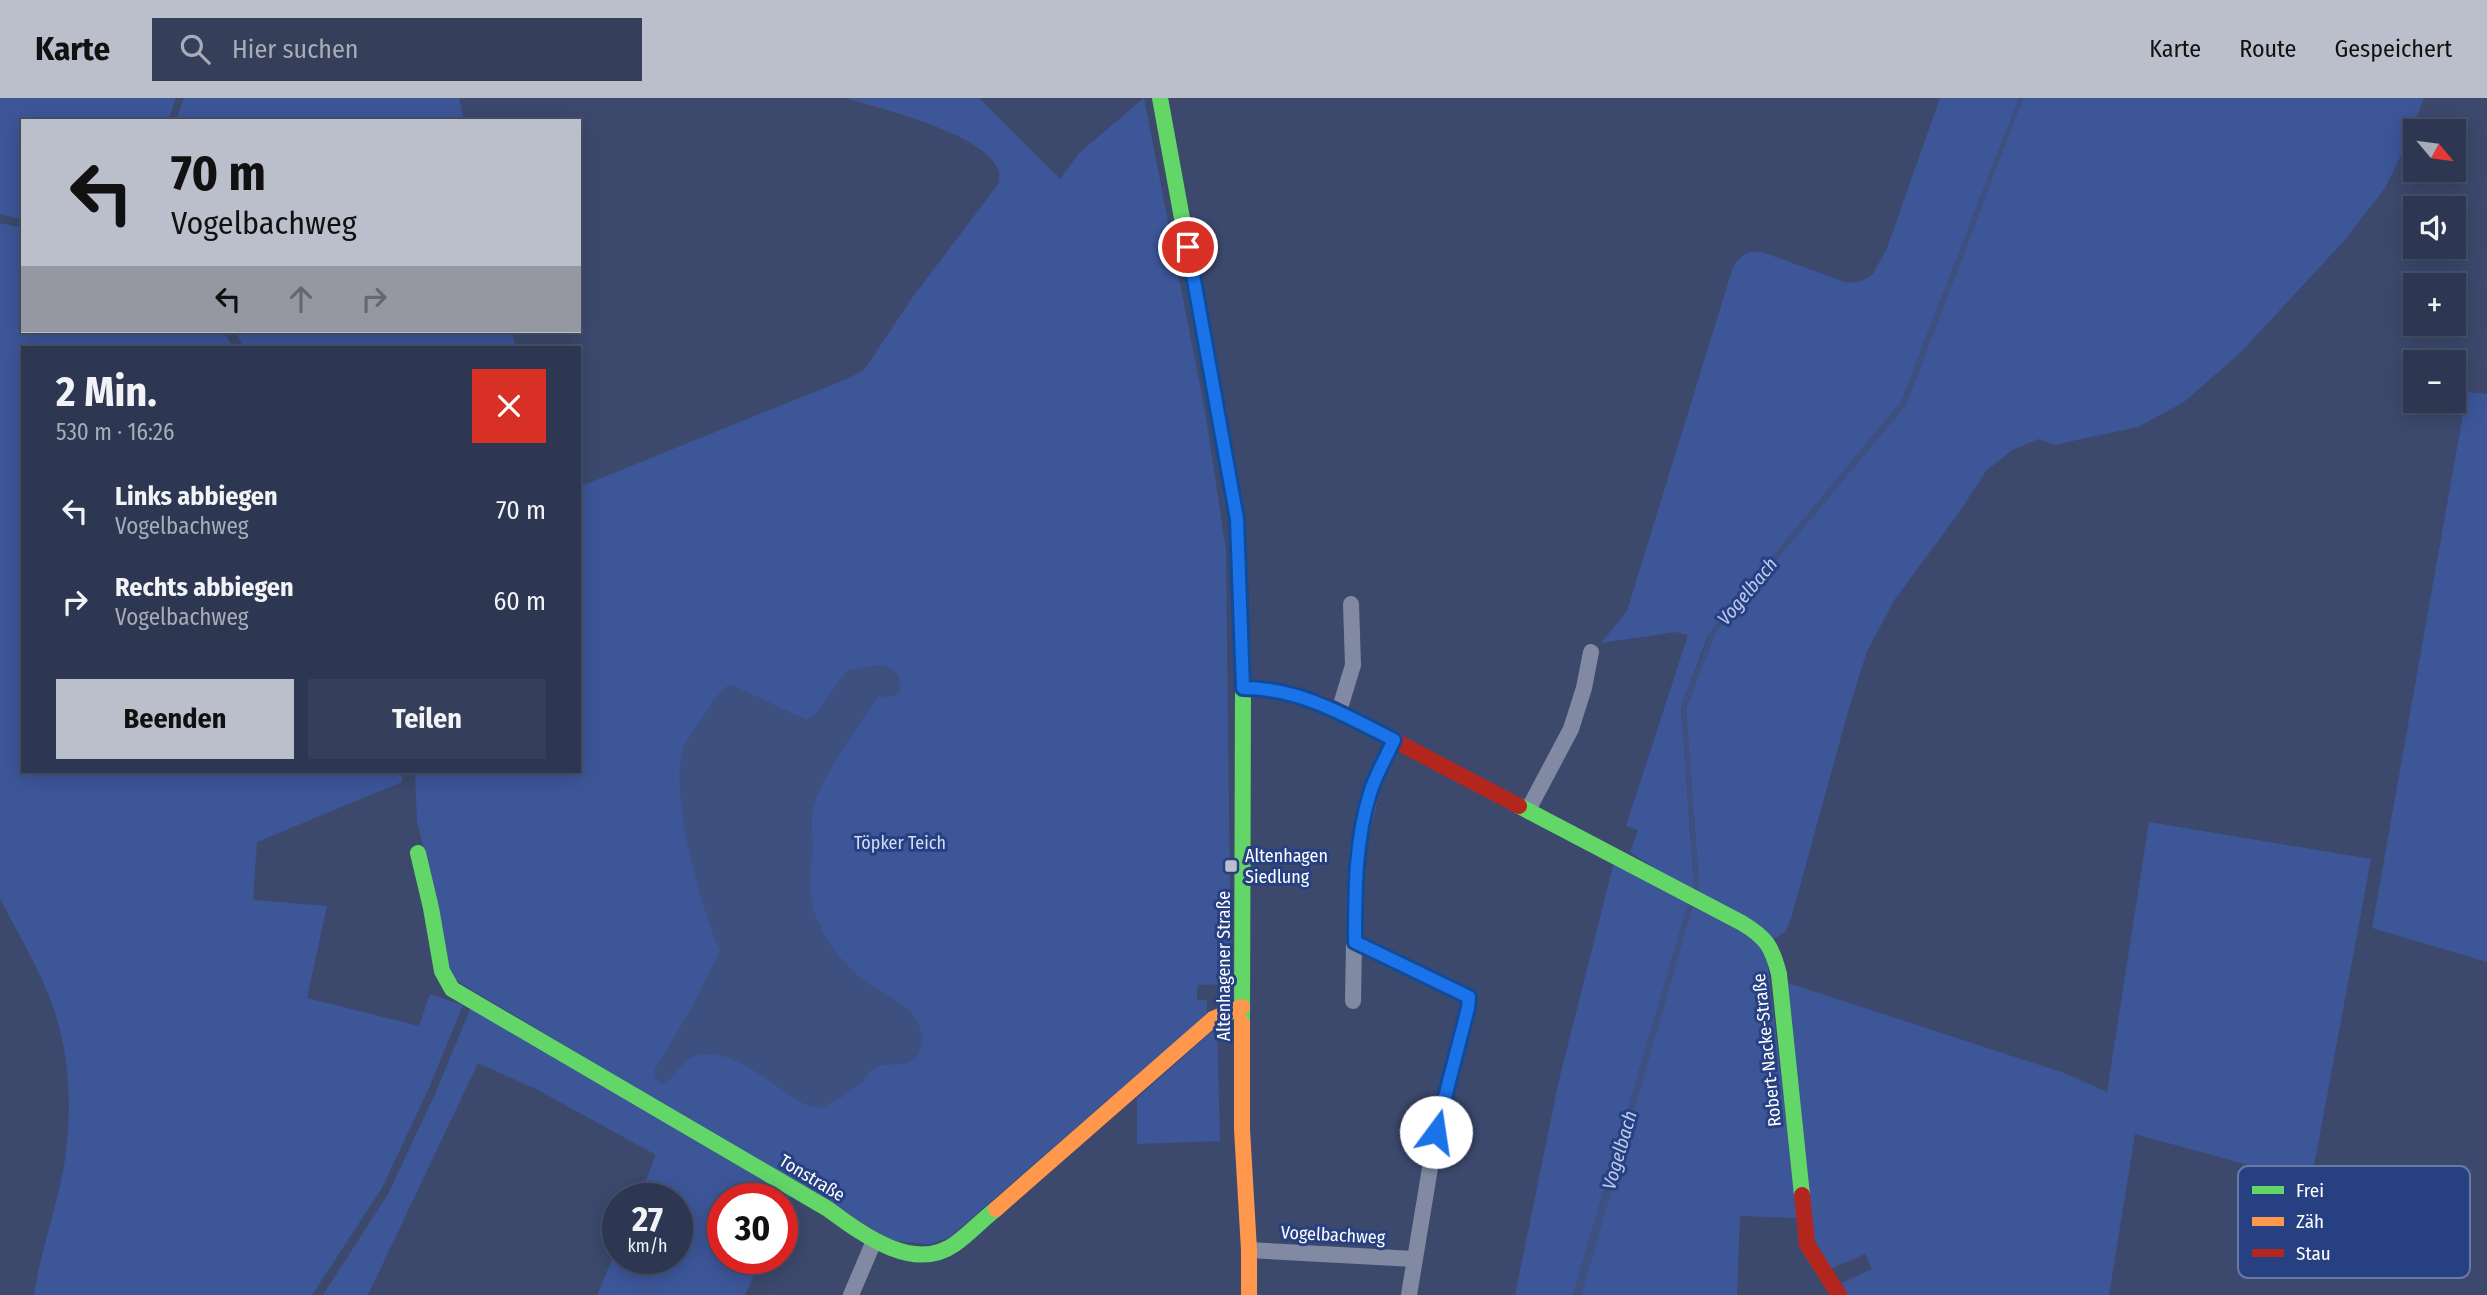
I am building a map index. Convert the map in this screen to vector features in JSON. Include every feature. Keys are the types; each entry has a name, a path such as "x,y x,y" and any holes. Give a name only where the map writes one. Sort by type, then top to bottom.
{"street":[{"name":"Altenhagener Straße","path":"1160,98 1237,519 1243,688 1242,1129 1249,1295"},
{"path":"1339,711 1353,665 1351,604"},
{"path":"1528,810 1571,729 1584,688 1591,652"},
{"name":"Robert-Nacke-Straße","path":"1243,688 1275,690 1302,696 1339,711 1694,897 1756,931 1768,941 1774,952 1779,974 1807,1244 1839,1295"},
{"path":"1353,1001 1355,885 1361,828 1372,788 1394,740"},
{"name":"Tonstraße","path":"418,853 442,971 452,989 828,1209 874,1241 900,1252 939,1252 953,1246 1213,1019 1242,1007"},
{"path":"1355,942 1469,997 1436,1132 1409,1295"},
{"path":"851,1295 874,1241"},
{"name":"Vogelbachweg","path":"1249,1250 1414,1259"}],"green space":[{"path":"0,98 176,98 169,119 21,119 21,219 0,214"},
{"path":"184,98 459,98 464,119 177,119"},
{"name":"Töpker Teich","path":"846,98 979,98 1060,179 1079,153 1144,98 1205,411 1226,550 1231,984 1198,985 1197,1000 1207,1000 1207,1014 950,1237 931,1244 892,1241 452,978 417,821 415,773 581,773 581,486 864,370 912,298 999,183 999,173 991,158 955,135"},
{"path":"1940,98 2019,98 1901,402 1707,638 1681,707 1694,885 1692,893 1630,852 1638,830 1626,826 1688,635 1676,632 1601,643 1627,611 1733,267 1744,255 1762,252 1848,283 1862,281 1873,274 1887,248"},
{"path":"2023,98 2424,98 2416,119 2403,119 2403,151 2385,188 2343,242 2240,353 2184,402 2138,427 2054,445 2039,439 2012,450 1986,471 1895,599 1867,651 1791,919 1785,932 1772,940 1696,895 1699,885 1686,709 1716,632 1906,405"},
{"path":"0,223 21,228 21,333 224,333 233,346 21,346 21,773 402,773 402,782 257,842 253,900 327,906 307,998 419,1026 430,994 463,1005 429,1088 382,1188 312,1295 34,1295 62,1176 67,1141 68,1084 59,1027 49,996 0,899"},
{"path":"235,333 512,333 516,346 244,346"},
{"path":"2467,392 2487,394 2487,962 2372,928 2463,413 2466,413"},
{"path":"2149,822 2371,859 2314,1166 2252,1166 2135,1134 2109,1295 1842,1295 1837,1285 1872,1269 1865,1254 1826,1271 1810,1243 1782,981 2064,1073 2107,1092"},
{"path":"1614,862 1690,898 1573,1295 1515,1295 1559,1080"},
{"path":"1694,900 1765,943 1798,1218 1740,1216 1737,1295 1581,1295"},
{"path":"471,1007 771,1183 707,1183 707,1274 755,1274 745,1295 597,1295 606,1274 693,1274 693,1183 645,1183 656,1155 538,1090 478,1063 368,1295 323,1295 388,1194 436,1092"},
{"path":"1217,1027 1220,1141 1137,1144 1137,1098"}],"water":[{"name":"Vogelbach","path":"2019,98 2023,98 1906,405 1716,632 1686,709 1699,885 1581,1295 1573,1295 1694,885 1681,707 1711,631 1901,402"},
{"path":"876,665 896,672 901,686 900,692 895,696 878,697 820,790 812,814 811,898 824,934 847,964 863,979 909,1010 915,1018 922,1034 919,1054 903,1064 874,1068 849,1093 822,1107 798,1101 752,1069 717,1055 693,1057 662,1084 654,1078 654,1071 689,1012 720,950 696,878 683,816 680,763 687,740 717,696 730,684 807,720 816,713 846,671"}],"traffic: fast":[{"path":"1160,98 1237,519 1243,688 1242,1023"},
{"path":"1519,806 1742,923 1767,944 1779,974 1802,1195"},
{"path":"418,853 442,971 452,989 828,1209 888,1247 922,1255 939,1252 955,1244 996,1209"}],"traffic: slow":[{"path":"996,1209 1213,1019 1242,1007"},
{"path":"1242,1023 1242,1129 1249,1295"}],"traffic: jam":[{"path":"1243,688 1285,693 1325,704 1519,806"},
{"path":"1802,1195 1807,1244 1839,1295"}],"place":[{"name":"Altenhagen Siedlung","path":"1231,866"}],"route":[{"path":"1188,247 1237,519 1243,688 1275,690 1302,696 1394,740 1372,788 1361,828 1355,885 1355,942 1469,997 1436,1132"}]}
